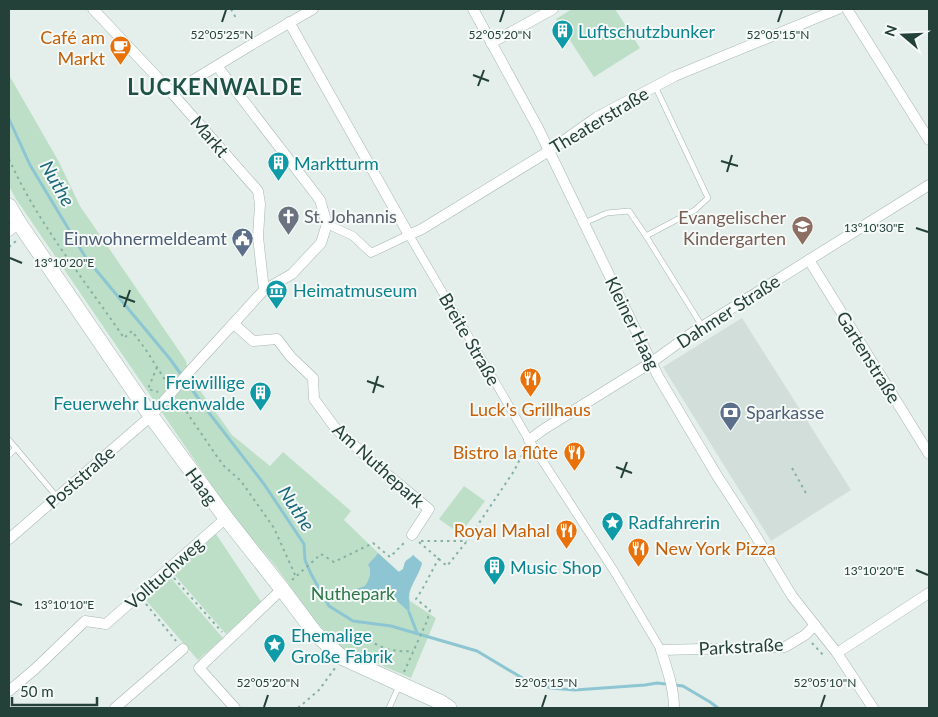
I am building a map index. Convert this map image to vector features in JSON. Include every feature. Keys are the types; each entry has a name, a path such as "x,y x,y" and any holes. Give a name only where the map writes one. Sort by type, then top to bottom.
{"main road":[{"name":"Haag","path":"9,206 14,227 226,518 315,633 335,652 449,708"}],"street":[{"name":"Markt","path":"94,9 172,93 258,191 260,204 258,237 264,290"},
{"path":"172,93 313,9"},
{"name":"Kleiner Haag","path":"473,9 538,128 663,384 716,474 792,596 837,653 873,708"},
{"path":"491,43 553,9"},
{"name":"Theaterstraße","path":"327,224 353,236 371,253 409,235 549,151 597,117 674,76 838,9"},
{"path":"846,9 929,140"},
{"name":"Breite Straße","path":"289,22 409,235 529,440 614,571 661,650"},
{"path":"151,416 172,387 189,372 264,290 292,274 321,243 327,224 320,200 218,66"},
{"name":"Dahmer Straße","path":"529,440 652,362 702,326 929,185"},
{"name":"Gartenstraße","path":"809,260 929,454"},
{"name":"Am Nuthepark","path":"234,324 253,341 277,339 290,357 314,378 314,399 336,429 428,509 412,535"},
{"name":"Poststraße","path":"9,539 151,416"},
{"name":"Volltuchweg","path":"9,691 85,621 106,624 226,518"},
{"path":"234,708 199,668 282,589"},
{"path":"837,653 929,594"},
{"name":"Parkstraße","path":"661,650 785,647 805,635 815,625"},
{"path":"115,708 183,648"},
{"path":"661,650 673,691 674,708"}],"lane":[{"path":"646,236 695,210 708,198 655,86"},
{"path":"584,223 607,213 629,211 702,326"},
{"path":"9,440 57,497"},
{"path":"9,455 16,448"},
{"path":"389,708 399,684"}],"path":[{"path":"231,9 236,18"},
{"path":"9,159 30,200 48,229 124,338 132,331 172,387 218,458 224,466 241,480 274,528 296,577"},
{"path":"158,367 148,389 158,392 172,387"},
{"path":"467,541 419,541 447,566 467,541 514,471 529,440"},
{"path":"792,468 807,494"},
{"path":"299,574 321,554 334,562 373,543 390,557 412,535"},
{"path":"399,684 430,610 416,599 439,558"},
{"path":"167,570 228,640"},
{"path":"138,596 183,648"},
{"path":"298,708 319,690 335,652 348,640 362,638 386,648 414,651"}],"shaded area":[{"path":"742,318 851,490 771,541 663,367"}],"green space":[{"path":"572,9 615,9 640,48 594,77 556,19"},
{"name":"Nuthepark","path":"9,75 59,162 80,206 186,361 189,375 232,435 270,466 283,452 351,511 344,520 398,572 403,569 405,562 413,555 422,563 410,591 410,601 436,618 411,678 343,649 315,621 277,568 230,512 16,199 9,186"},
{"path":"464,486 485,501 460,534 439,519"},
{"path":"216,534 262,603 226,634 172,572"},
{"path":"169,576 223,638 198,660 144,598"}],"water":[{"path":"378,553 399,572 403,569 406,561 413,555 422,563 409,592 409,612 388,589 365,592 354,596 330,593 323,595 338,590 350,591 365,586 370,575 368,565"}],"waterway":[{"name":"Nuthe","path":"9,119 30,165 86,258 170,359 264,484 304,544 305,560 329,606 353,621 391,626 477,651 524,679 551,688 575,690 657,683 683,686 718,708"},
{"path":"409,612 417,633"}],"place":[{"name":"Luftschutzbunker","path":"562,50"},
{"name":"Café am Markt","path":"121,66"},
{"name":"Marktturm","path":"278,182"},
{"name":"St. Johannis","path":"288,235"},
{"name":"Evangelischer Kindergarten","path":"802,246"},
{"name":"Einwohnermeldeamt","path":"243,257"},
{"name":"Heimatmuseum","path":"277,309"},
{"name":"Luck's Grillhaus","path":"530,398"},
{"name":"Freiwillige Feuerwehr Luckenwalde","path":"261,411"},
{"name":"Sparkasse","path":"730,431"},
{"name":"Bistro la flûte","path":"574,471"},
{"name":"Radfahrerin","path":"612,541"},
{"name":"Royal Mahal","path":"566,549"},
{"name":"New York Pizza","path":"639,567"},
{"name":"Music Shop","path":"494,586"},
{"name":"Ehemalige Große Fabrik","path":"275,664"}],"district":[{"name":"LUCKENWALDE","path":"215,86"}]}
